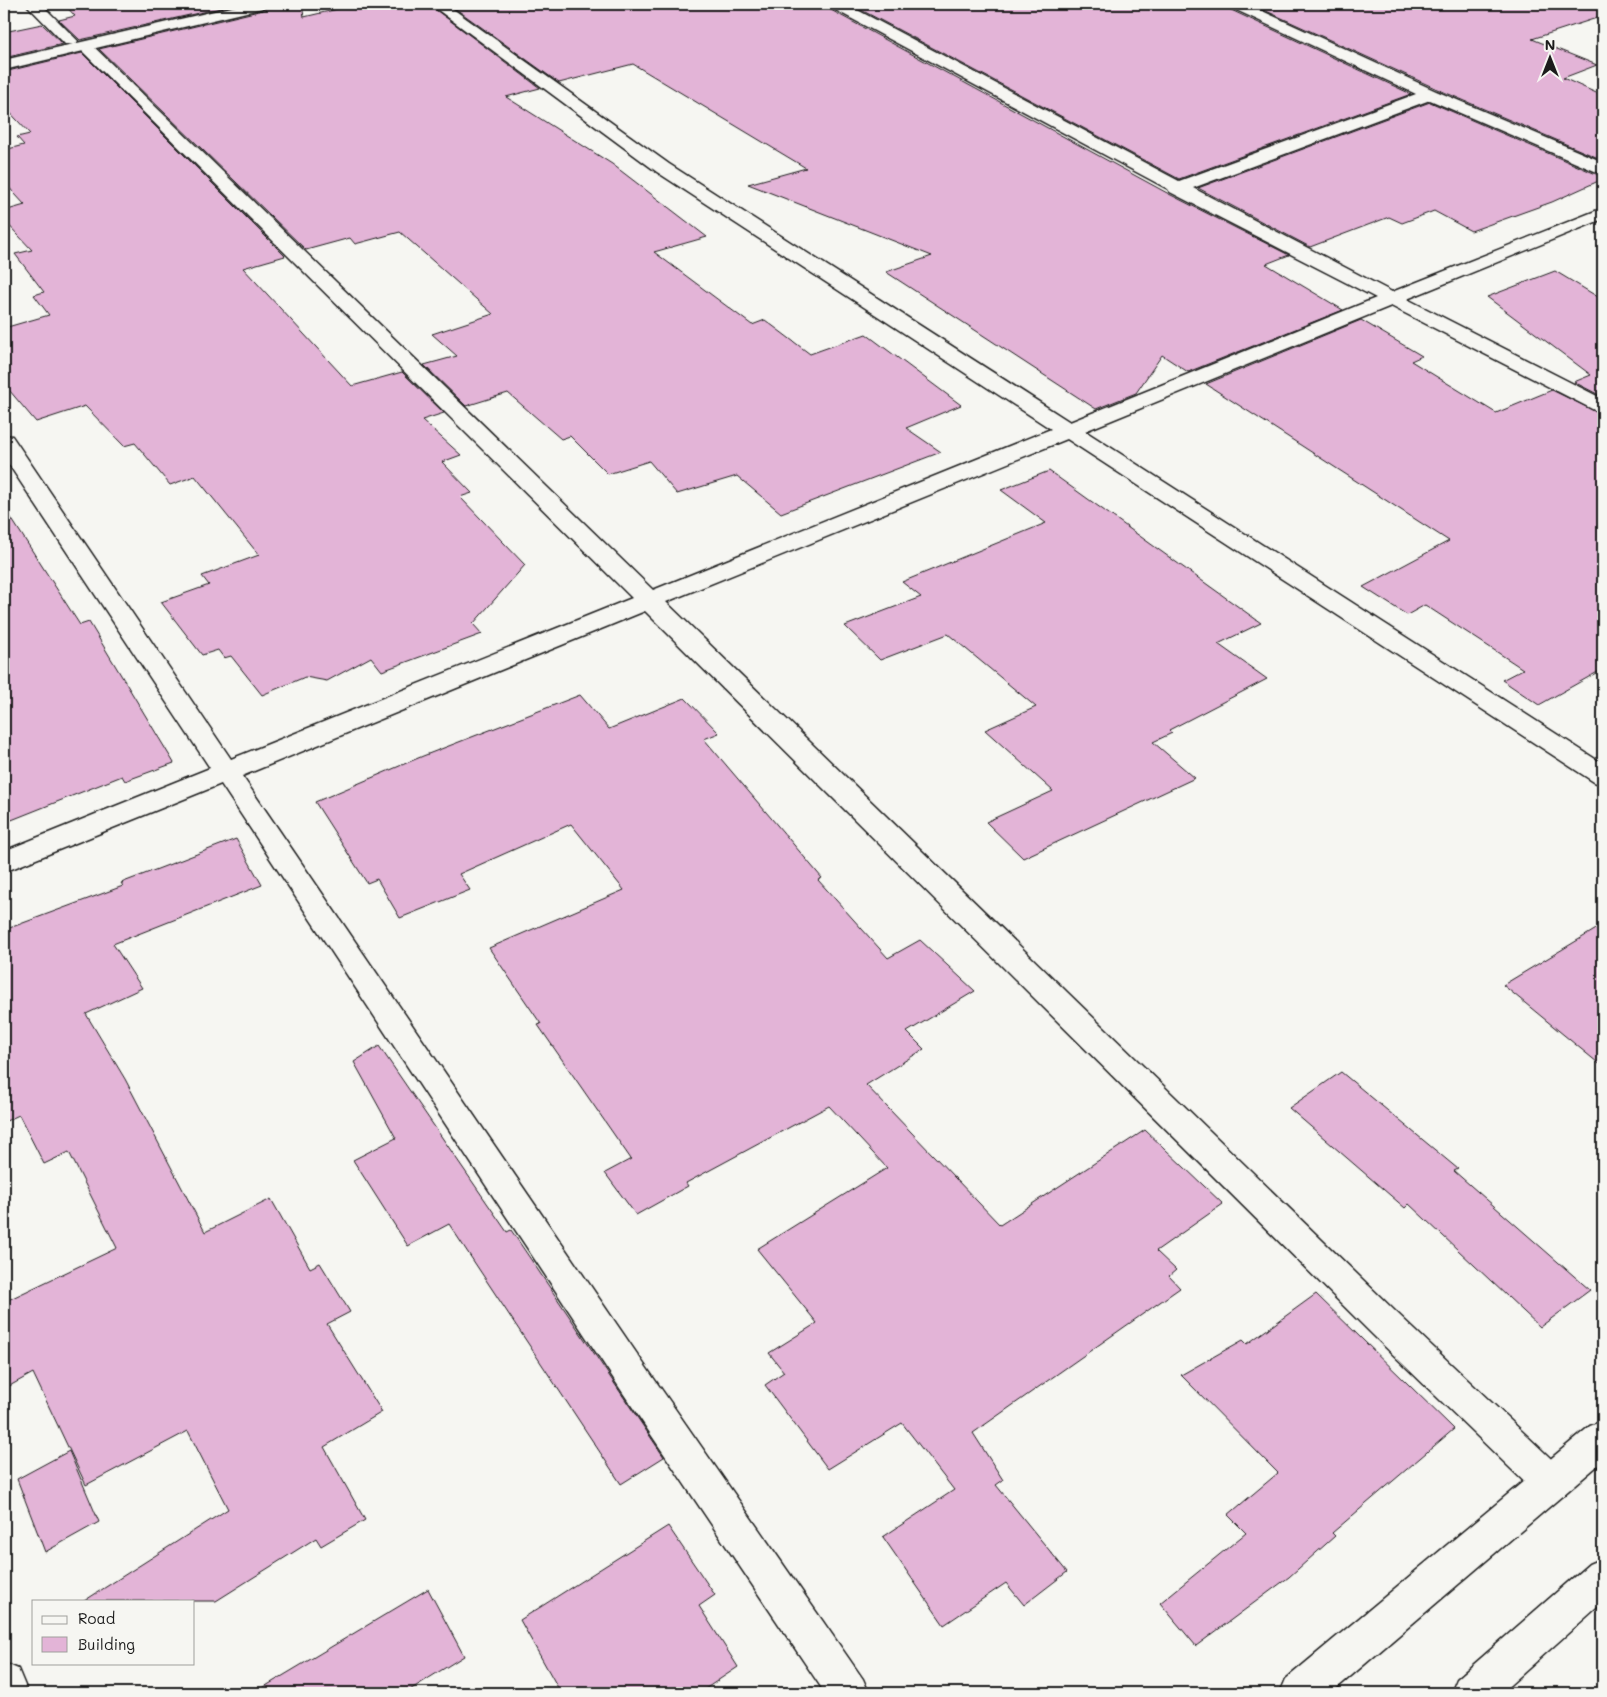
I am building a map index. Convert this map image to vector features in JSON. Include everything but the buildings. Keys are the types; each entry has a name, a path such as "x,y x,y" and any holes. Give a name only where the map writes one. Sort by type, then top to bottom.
{"street":[{"path":"33,4 78,43 1378,1317 1550,1482"},
{"path":"4,65 78,43 231,4"},
{"path":"4,56 78,43 263,4"},
{"path":"437,4 663,168 1070,429 1603,776"},
{"path":"835,4 1176,188 1390,300 1603,407"},
{"path":"1235,4 1430,94 1603,168"},
{"path":"1176,188 1430,94"},
{"path":"4,862 1603,213"},
{"path":"4,441 227,771 683,1455 849,1693"},
{"path":"1300,1693 1603,1438"},
{"path":"1471,1693 1603,1577"},
{"path":"4,1682 8,1693"}]}
